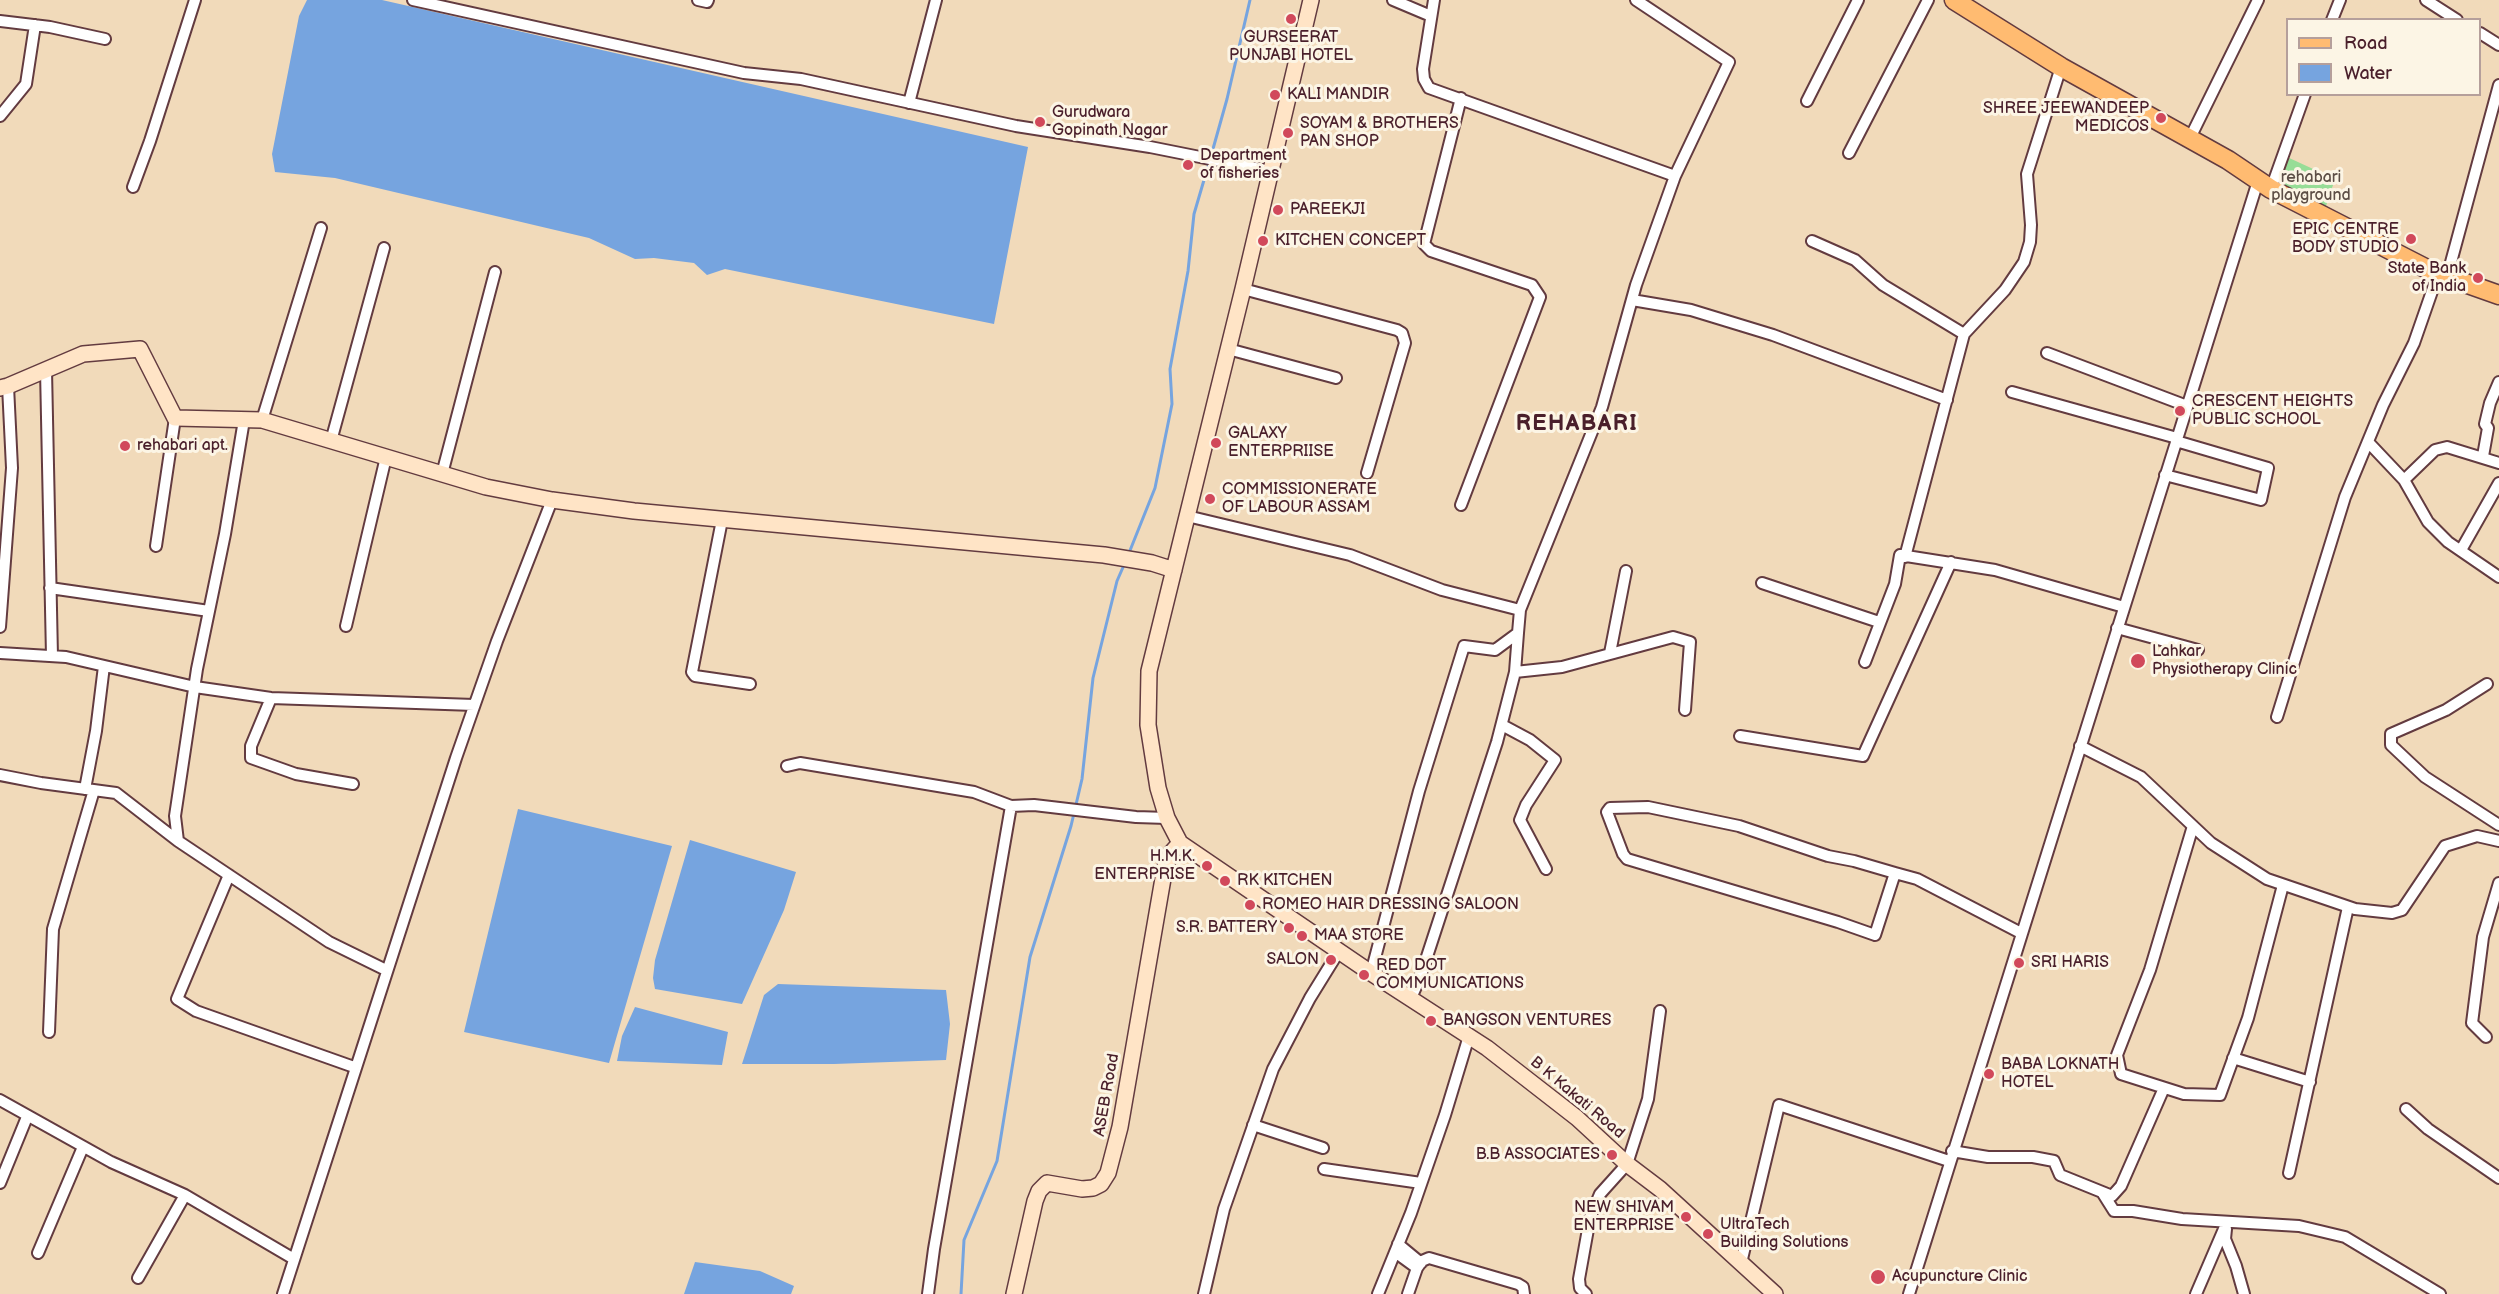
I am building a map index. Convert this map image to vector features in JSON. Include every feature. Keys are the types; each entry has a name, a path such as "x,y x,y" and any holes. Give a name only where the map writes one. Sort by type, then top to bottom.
{"main road":[{"path":"1954,0 2061,67 2228,160 2264,185 2443,275 2499,295"}],"street":[{"path":"133,187 154,131 195,0"},
{"path":"413,0 744,73 801,79 1016,126 1150,147 1270,171"},
{"path":"698,0 707,2 708,0"},
{"path":"909,103 936,0"},
{"path":"1180,843 1167,818 1158,788 1148,725 1149,671 1311,0"},
{"path":"1393,0 1431,16"},
{"path":"1434,0 1424,79 1429,88 1675,176"},
{"path":"1411,998 1420,978 1502,724 1515,672 1520,610 1602,406 1632,300 1675,176 1729,62 1636,0"},
{"path":"1807,101 1858,0"},
{"path":"1849,153 1928,0"},
{"path":"2190,138 2258,0"},
{"path":"2333,18 2340,0"},
{"path":"2426,0 2454,18"},
{"path":"0,21 35,25 105,39"},
{"path":"0,116 26,84 35,25"},
{"path":"2481,34 2499,45"},
{"path":"1905,557 1964,334 2005,290 2024,262 2030,242 2031,225 2027,174 2061,67"},
{"path":"2277,717 2344,497 2443,275 2499,85"},
{"path":"1909,1294 2187,406 2264,185 2304,96"},
{"path":"1461,98 1424,244 1431,251 1532,285 1538,290 1540,297 1461,505"},
{"path":"262,420 321,228"},
{"path":"1812,241 1855,260 1890,289 1964,334"},
{"path":"331,441 384,248"},
{"path":"442,474 495,272"},
{"path":"1243,289 1402,333 1405,343 1367,473"},
{"path":"1632,300 1691,310 1773,335 1947,400"},
{"path":"0,627 12,468 4,387 83,354 140,349 175,418 156,546"},
{"path":"1228,349 1336,378"},
{"path":"2047,352 2187,406"},
{"path":"46,370 52,656"},
{"path":"2483,456 2488,428 2485,424 2490,403 2499,382"},
{"path":"2013,392 2268,468 2261,500 2165,475"},
{"path":"175,418 262,420 486,487 552,500 722,520 1104,555 1152,563 1174,570"},
{"path":"178,841 175,816 195,687 244,420"},
{"path":"2369,442 2404,480 2428,522 2448,542 2499,577"},
{"path":"2404,480 2435,450 2447,447 2483,456 2499,463"},
{"path":"345,626 386,457"},
{"path":"2461,550 2499,483"},
{"path":"283,1294 354,1067 474,705 552,500"},
{"path":"1187,516 1350,555 1442,590 1520,610"},
{"path":"722,520 692,672 698,677 750,684"},
{"path":"1865,662 1895,584 1900,555 1995,570 2124,607"},
{"path":"1740,736 1863,756 1951,562"},
{"path":"1610,653 1626,571"},
{"path":"1762,583 1879,622"},
{"path":"50,588 209,611"},
{"path":"2117,628 2198,650"},
{"path":"1371,972 1419,791 1464,645 1495,650 1518,633"},
{"path":"1515,672 1562,667 1673,637 1690,642 1685,710"},
{"path":"0,653 52,656 195,687 271,698 474,705"},
{"path":"49,1032 53,929 89,790 104,666"},
{"path":"2487,684 2446,710 2391,734 2391,746 2425,777 2499,825"},
{"path":"271,698 251,746 251,759 296,774 353,783"},
{"path":"1502,724 1530,740 1555,760 1526,805 1520,820 1546,869"},
{"path":"2080,746 2141,777 2221,849 2267,879 2348,907 2392,914 2402,910 2445,846 2477,836 2499,842"},
{"path":"787,766 800,763 974,792 1011,806 1034,805 1167,818"},
{"path":"0,775 116,793 178,841 329,942 386,970"},
{"path":"928,1294 1011,806"},
{"path":"1895,873 1875,935 1627,859 1606,812 1610,808 1635,806 1667,809 1739,826 1828,856 1895,873 1940,889 2021,933"},
{"path":"2193,826 2150,970 2116,1055 2121,1074 2184,1094 2220,1095 2247,1018 2283,885"},
{"name":"B K Kakati Road","path":"1180,843 1469,1036 1577,1118 1627,1164 1660,1189 1775,1294"},
{"name":"ASEB Road","path":"1014,1294 1039,1191 1047,1183 1082,1189 1093,1188 1101,1184 1108,1173 1120,1127 1165,867 1171,854 1180,843"},
{"path":"229,875 177,999 196,1011 354,1067"},
{"path":"2486,1036 2472,1023 2483,937 2499,883"},
{"path":"2289,1173 2348,907"},
{"path":"1204,1294 1224,1209 1274,1069 1310,998 1339,951"},
{"path":"1586,1294 1580,1288 1579,1279 1590,1218 1600,1194 1627,1164 1648,1099 1660,1011"},
{"path":"1378,1294 1421,1183 1469,1036"},
{"path":"2233,1058 2310,1082"},
{"path":"1741,1263 1779,1105 1951,1156 2033,1157 2054,1161 2060,1175 2112,1196 2121,1186 2163,1088"},
{"path":"0,1100 111,1162 185,1196 294,1259"},
{"path":"2406,1109 2436,1135 2499,1178"},
{"path":"0,1183 27,1117"},
{"path":"1254,1125 1323,1148"},
{"path":"38,1253 83,1147"},
{"path":"1324,1170 1421,1183"},
{"path":"2102,1192 2114,1211 2133,1211 2182,1219 2299,1226 2345,1237 2440,1294"},
{"path":"138,1278 185,1196"},
{"path":"2196,1294 2227,1222"},
{"path":"2227,1222 2225,1239 2244,1294"},
{"path":"1396,1248 1419,1265"},
{"path":"1408,1294 1419,1265 1429,1258 1518,1284 1522,1287 1524,1294"}],"green space":[{"name":"rehabari playground","path":"2287,157 2335,179 2324,212 2275,188"}],"water":[{"path":"307,0 382,0 1028,147 994,324 725,269 707,275 694,263 654,258 635,259 589,238 335,178 275,172 272,154 299,16"},
{"path":"518,809 672,846 609,1063 464,1032"},
{"path":"690,840 796,872 784,910 742,1004 655,989 653,978 655,960"},
{"path":"778,984 946,990 950,1024 946,1060 834,1064 742,1064 764,995"},
{"path":"635,1007 728,1032 722,1065 617,1061 622,1036"},
{"path":"695,1262 760,1271 794,1286 791,1294 684,1294"}],"waterway":[{"path":"1211,156 1250,0"},
{"path":"1129,553 1155,488 1172,404 1170,369 1188,271 1194,214 1209,163"},
{"path":"961,1294 964,1240 997,1161 1030,957 1071,826 1082,779 1093,678 1117,581 1124,565"}],"place":[{"name":"GURSEERAT PUNJABI HOTEL","path":"1291,19"},
{"name":"KALI MANDIR","path":"1275,95"},
{"name":"SHREE JEEWANDEEP MEDICOS","path":"2161,118"},
{"name":"Gurudwara Gopinath Nagar","path":"1040,122"},
{"name":"SOYAM & BROTHERS PAN SHOP","path":"1288,133"},
{"name":"Department of fisheries","path":"1188,165"},
{"name":"PAREEKJI","path":"1278,210"},
{"name":"EPIC CENTRE BODY STUDIO","path":"2411,239"},
{"name":"KITCHEN CONCEPT","path":"1263,241"},
{"name":"State Bank of India","path":"2478,278"},
{"name":"CRESCENT HEIGHTS PUBLIC SCHOOL","path":"2180,411"},
{"name":"GALAXY ENTERPRIISE","path":"1216,443"},
{"name":"rehabari apt.","path":"125,446"},
{"name":"COMMISSIONERATE OF LABOUR ASSAM","path":"1210,499"},
{"name":"Lahkar Physiotherapy Clinic","path":"2138,661"},
{"name":"H.M.K. ENTERPRISE","path":"1207,866"},
{"name":"RK KITCHEN","path":"1225,881"},
{"name":"ROMEO HAIR DRESSING SALOON","path":"1250,905"},
{"name":"S.R. BATTERY","path":"1289,928"},
{"name":"MAA STORE","path":"1302,936"},
{"name":"SALON","path":"1331,960"},
{"name":"SRI HARIS","path":"2019,963"},
{"name":"RED DOT COMMUNICATIONS","path":"1364,975"},
{"name":"BANGSON VENTURES","path":"1431,1021"},
{"name":"BABA LOKNATH HOTEL","path":"1989,1074"},
{"name":"B.B ASSOCIATES","path":"1612,1155"},
{"name":"NEW SHIVAM ENTERPRISE","path":"1686,1217"},
{"name":"UltraTech Building Solutions","path":"1708,1234"},
{"name":"Acupuncture Clinic","path":"1878,1277"}],"district":[{"name":"REHABARI","path":"1577,424"}]}
